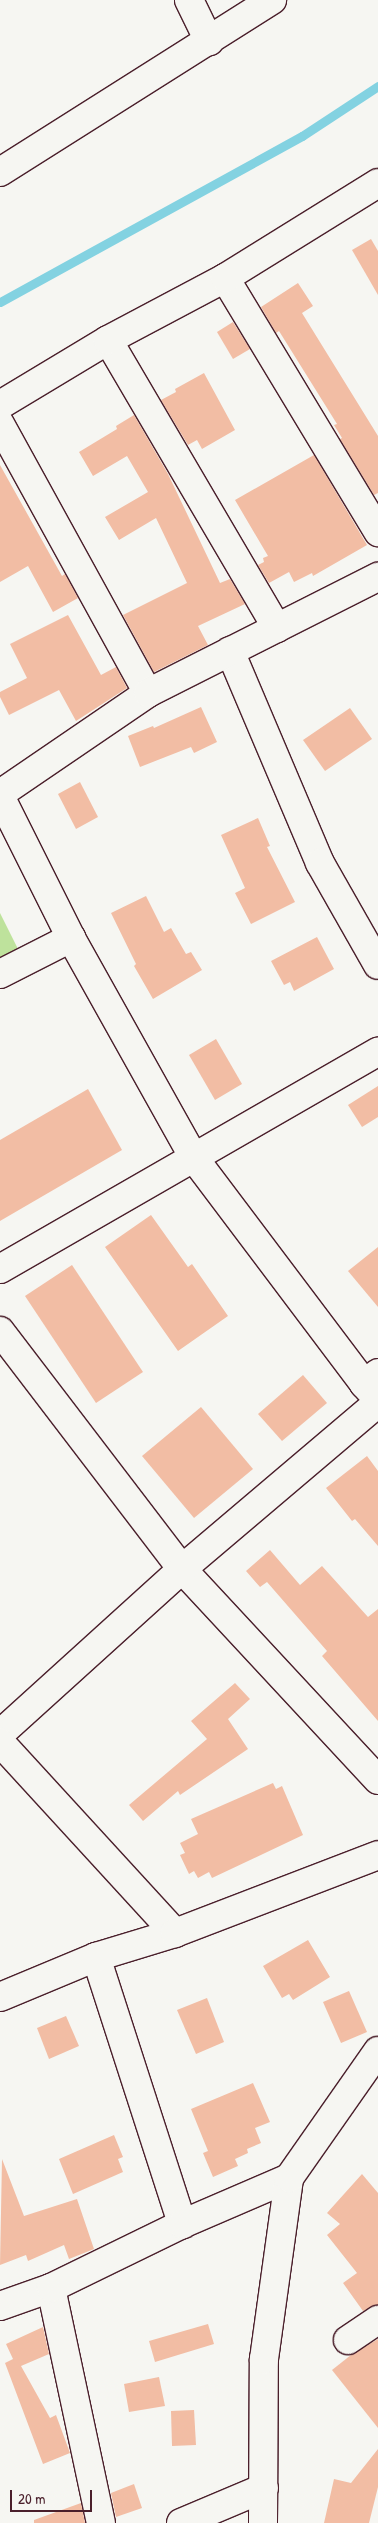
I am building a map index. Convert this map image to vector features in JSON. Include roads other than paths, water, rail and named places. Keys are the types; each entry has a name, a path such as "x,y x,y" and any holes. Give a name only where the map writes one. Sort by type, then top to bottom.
{"street":[{"path":"189,0 209,41"},
{"path":"0,172 272,0"},
{"path":"0,405 108,340 225,278 378,183"},
{"path":"225,278 378,532"},
{"path":"108,340 277,628"},
{"path":"0,424 148,693"},
{"path":"0,1734 182,1569 374,1390 194,1158 71,938 0,795 148,693 378,577"},
{"path":"230,651 320,863 378,965"},
{"path":"0,974 71,938"},
{"path":"0,1269 378,1052"},
{"path":"0,1331 182,1569 378,1780"},
{"path":"0,1742 175,1933"},
{"path":"0,1997 96,1957 175,1933 378,1855"},
{"path":"96,1957 182,2224"},
{"path":"263,2523 264,2359 289,2178 378,2051"},
{"path":"0,2306 51,2288 182,2224 289,2178"},
{"path":"51,2288 101,2523"},
{"path":"348,2340 378,2320"},
{"path":"181,2523 264,2488"}],"waterway":[{"path":"0,302 302,136 378,86"}]}
